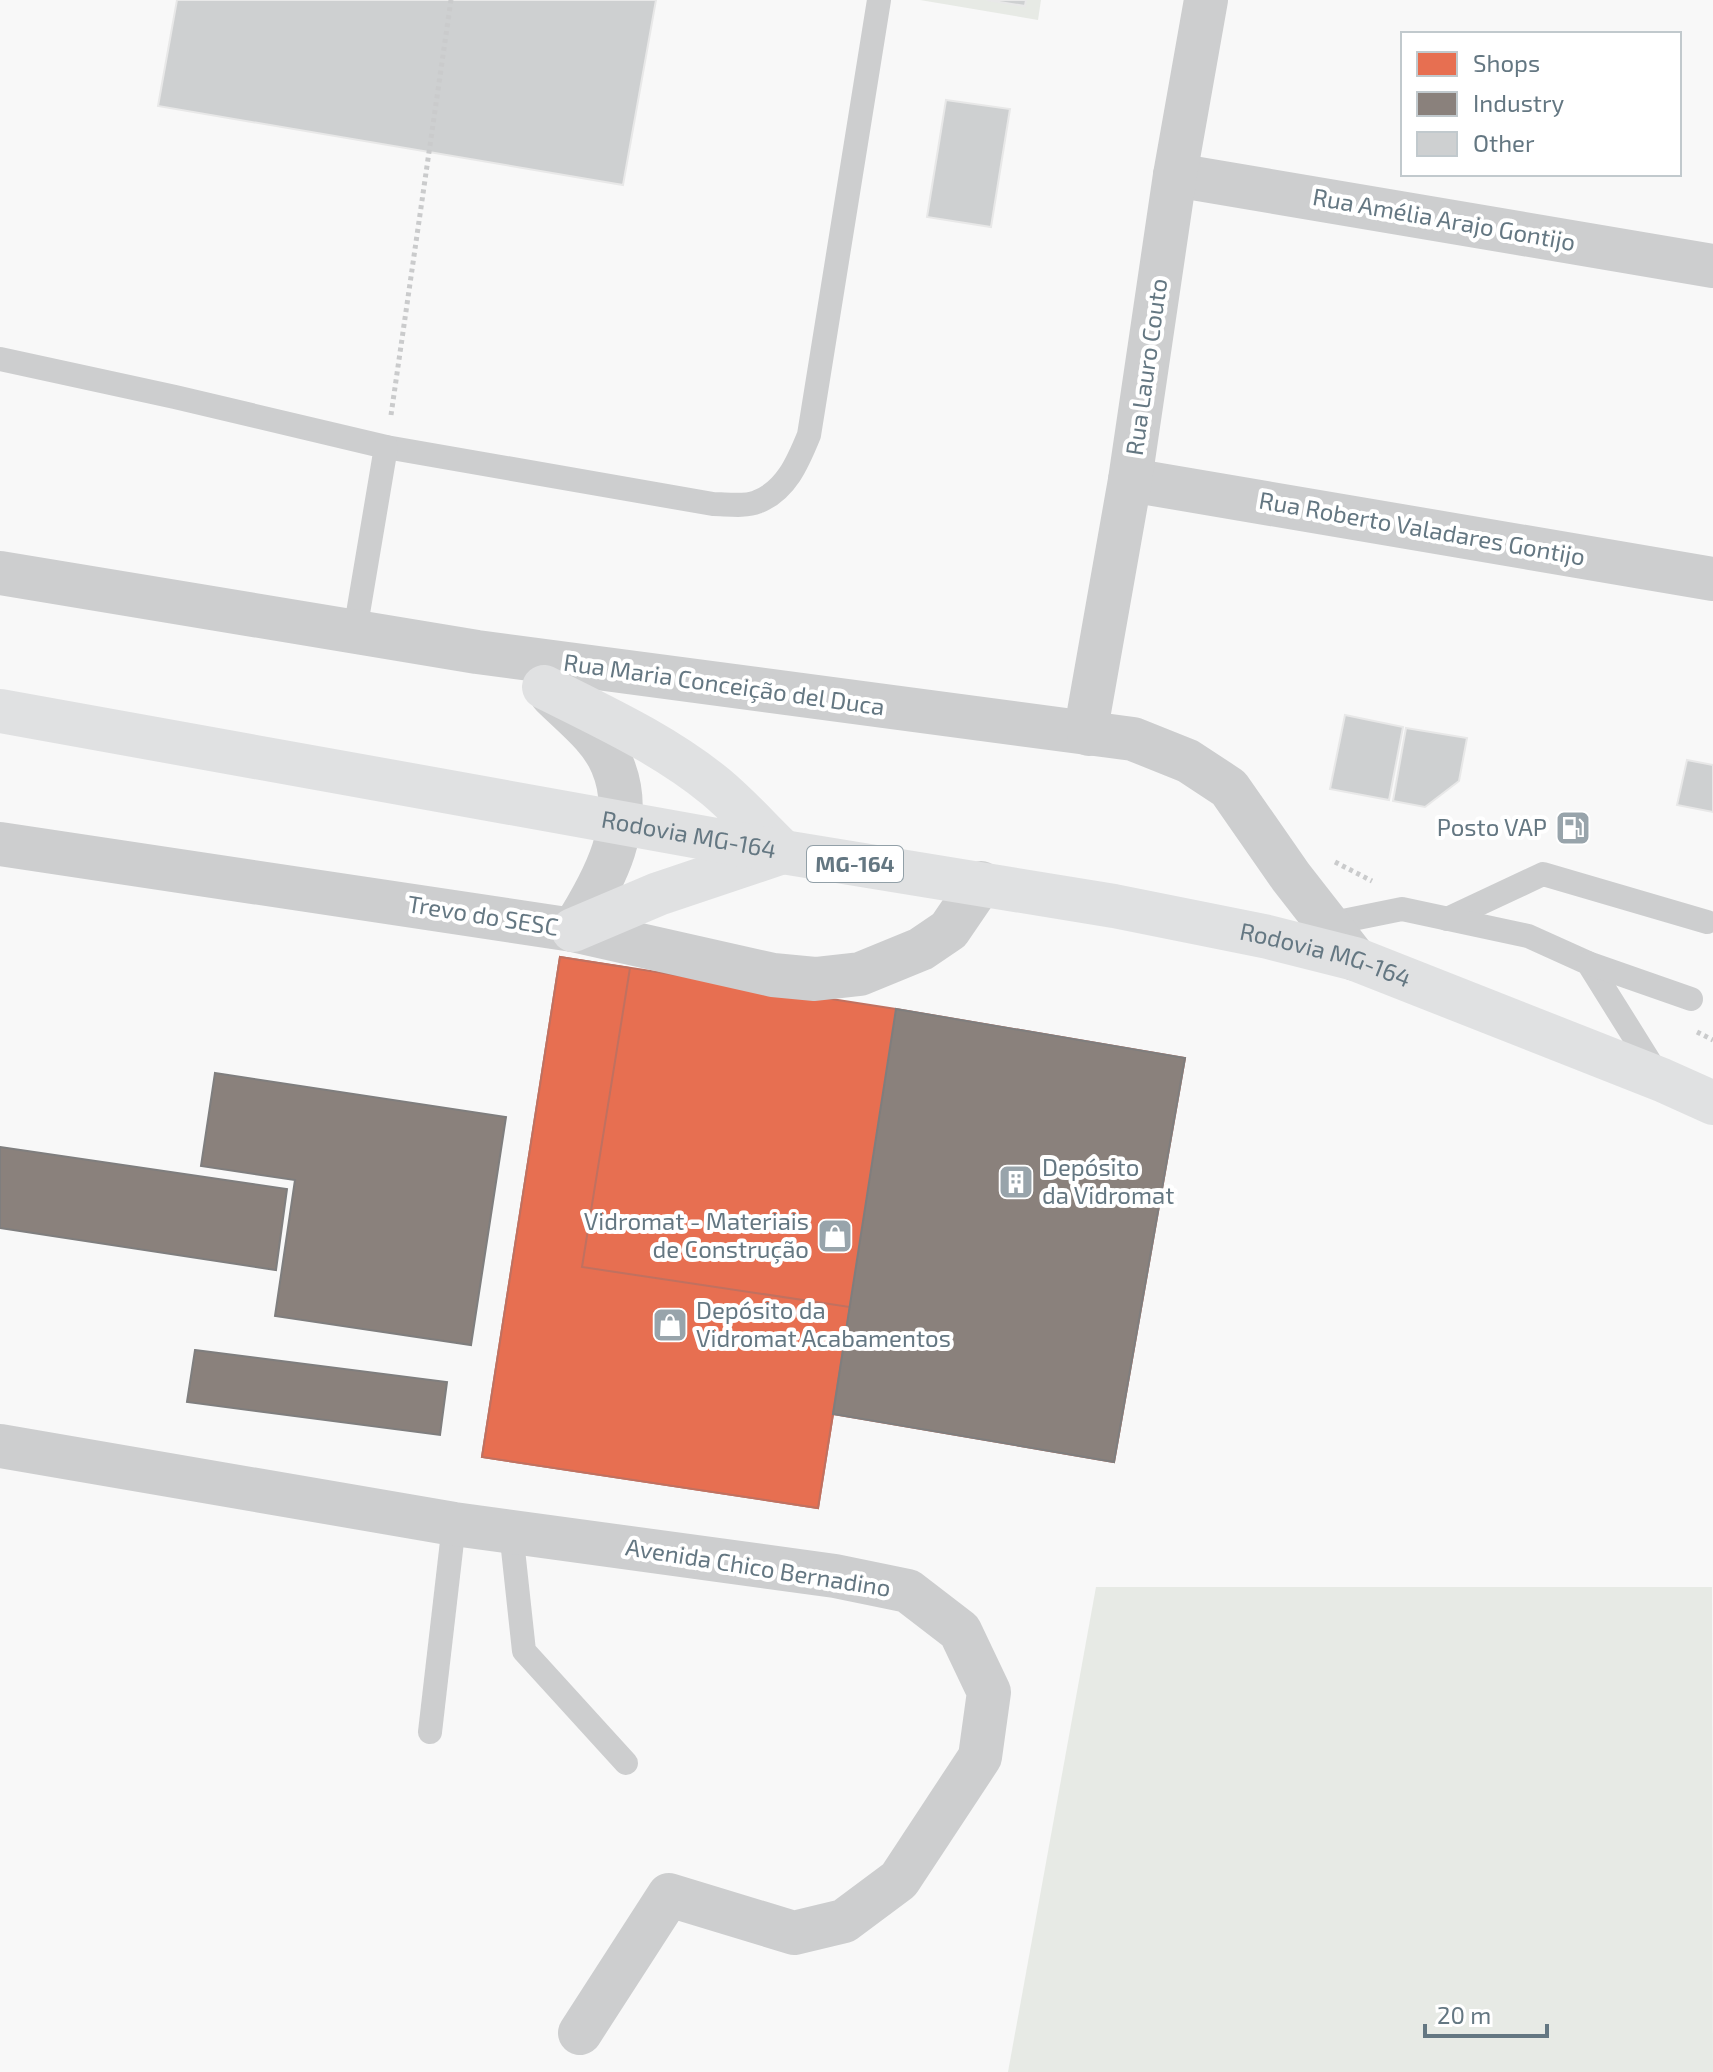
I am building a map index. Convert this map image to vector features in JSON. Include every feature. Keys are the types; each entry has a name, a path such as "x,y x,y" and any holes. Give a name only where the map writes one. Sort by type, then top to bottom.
{"main road":[{"path":"544,687 674,756 717,788 783,852 658,894 573,930"},
{"name":"Rodovia MG-164","path":"0,711 621,824 1114,906 1268,937 1355,959 1694,1092"}],"street":[{"name":"Rua Lauro Couto","path":"1089,734 1089,712 1130,480 1175,175 1206,0"},
{"name":"Rua Amélia Arajo Gontijo","path":"1175,175 1713,266"},
{"name":"Rua Roberto Valadares Gontijo","path":"1130,480 1713,579"},
{"name":"Rua Maria Conceição del Duca","path":"4,575 372,635 1133,739 1188,761 1229,788 1355,959"},
{"name":"Trevo do SESC","path":"0,844 573,930 592,901 611,861 621,824 618,782 612,762 595,738 544,687 372,635"},
{"path":"573,930 773,975 815,979 860,974 921,949 949,930 981,883"},
{"name":"Avenida Chico Bernadino","path":"0,1446 454,1524 835,1576 908,1591 960,1631 989,1692 980,1757 899,1880 844,1921 794,1933 669,1895 580,2033"}],"lane":[{"path":"0,359 386,447 713,504 755,503 776,491 795,469 809,435 879,0"},
{"path":"372,635 386,447"},
{"path":"1447,919 1543,874 1707,922"},
{"path":"1328,924 1402,909 1528,936 1588,963 1691,999"},
{"path":"1588,963 1694,1092"},
{"path":"430,1732 454,1524"},
{"path":"511,1531 524,1651 626,1763"}],"path":[{"path":"386,447 451,0"}],"shaded area":[{"path":"920,0 1041,0 1038,20"},
{"path":"1096,1587 1712,1587 1713,2072 1008,2072"}],"building: Shops":[{"name":"Vidromat - Materiais de Construção","path":"560,957 1185,1058 1114,1462 833,1414 818,1508 482,1457"},
{"path":"560,957 630,968 582,1267 850,1307 818,1508 482,1457"}],"building: Industry":[{"name":"Depósito da Vidromat","path":"896,1009 1185,1058 1114,1462 833,1414"},
{"path":"215,1073 506,1117 471,1345 275,1316 295,1180 201,1166"},
{"path":"0,1147 287,1189 276,1270 0,1228"},
{"path":"195,1350 447,1382 440,1435 187,1402"}],"building: Other":[{"path":"177,0 656,0 623,185 158,106"},
{"path":"987,0 1026,0 1025,6"},
{"path":"946,100 1010,109 991,227 927,217"},
{"path":"1345,715 1403,727 1389,800 1330,789"},
{"path":"1406,728 1467,738 1459,781 1425,807 1393,801"},
{"path":"1687,760 1713,765 1713,812 1677,805"}],"place":[{"name":"Posto VAP","path":"1573,828"},
{"name":"Depósito da Vidromat","path":"1016,1182"},
{"name":"Vidromat - Materiais de Construção","path":"835,1236"},
{"name":"Depósito da Vidromat Acabamentos","path":"670,1325"}]}
